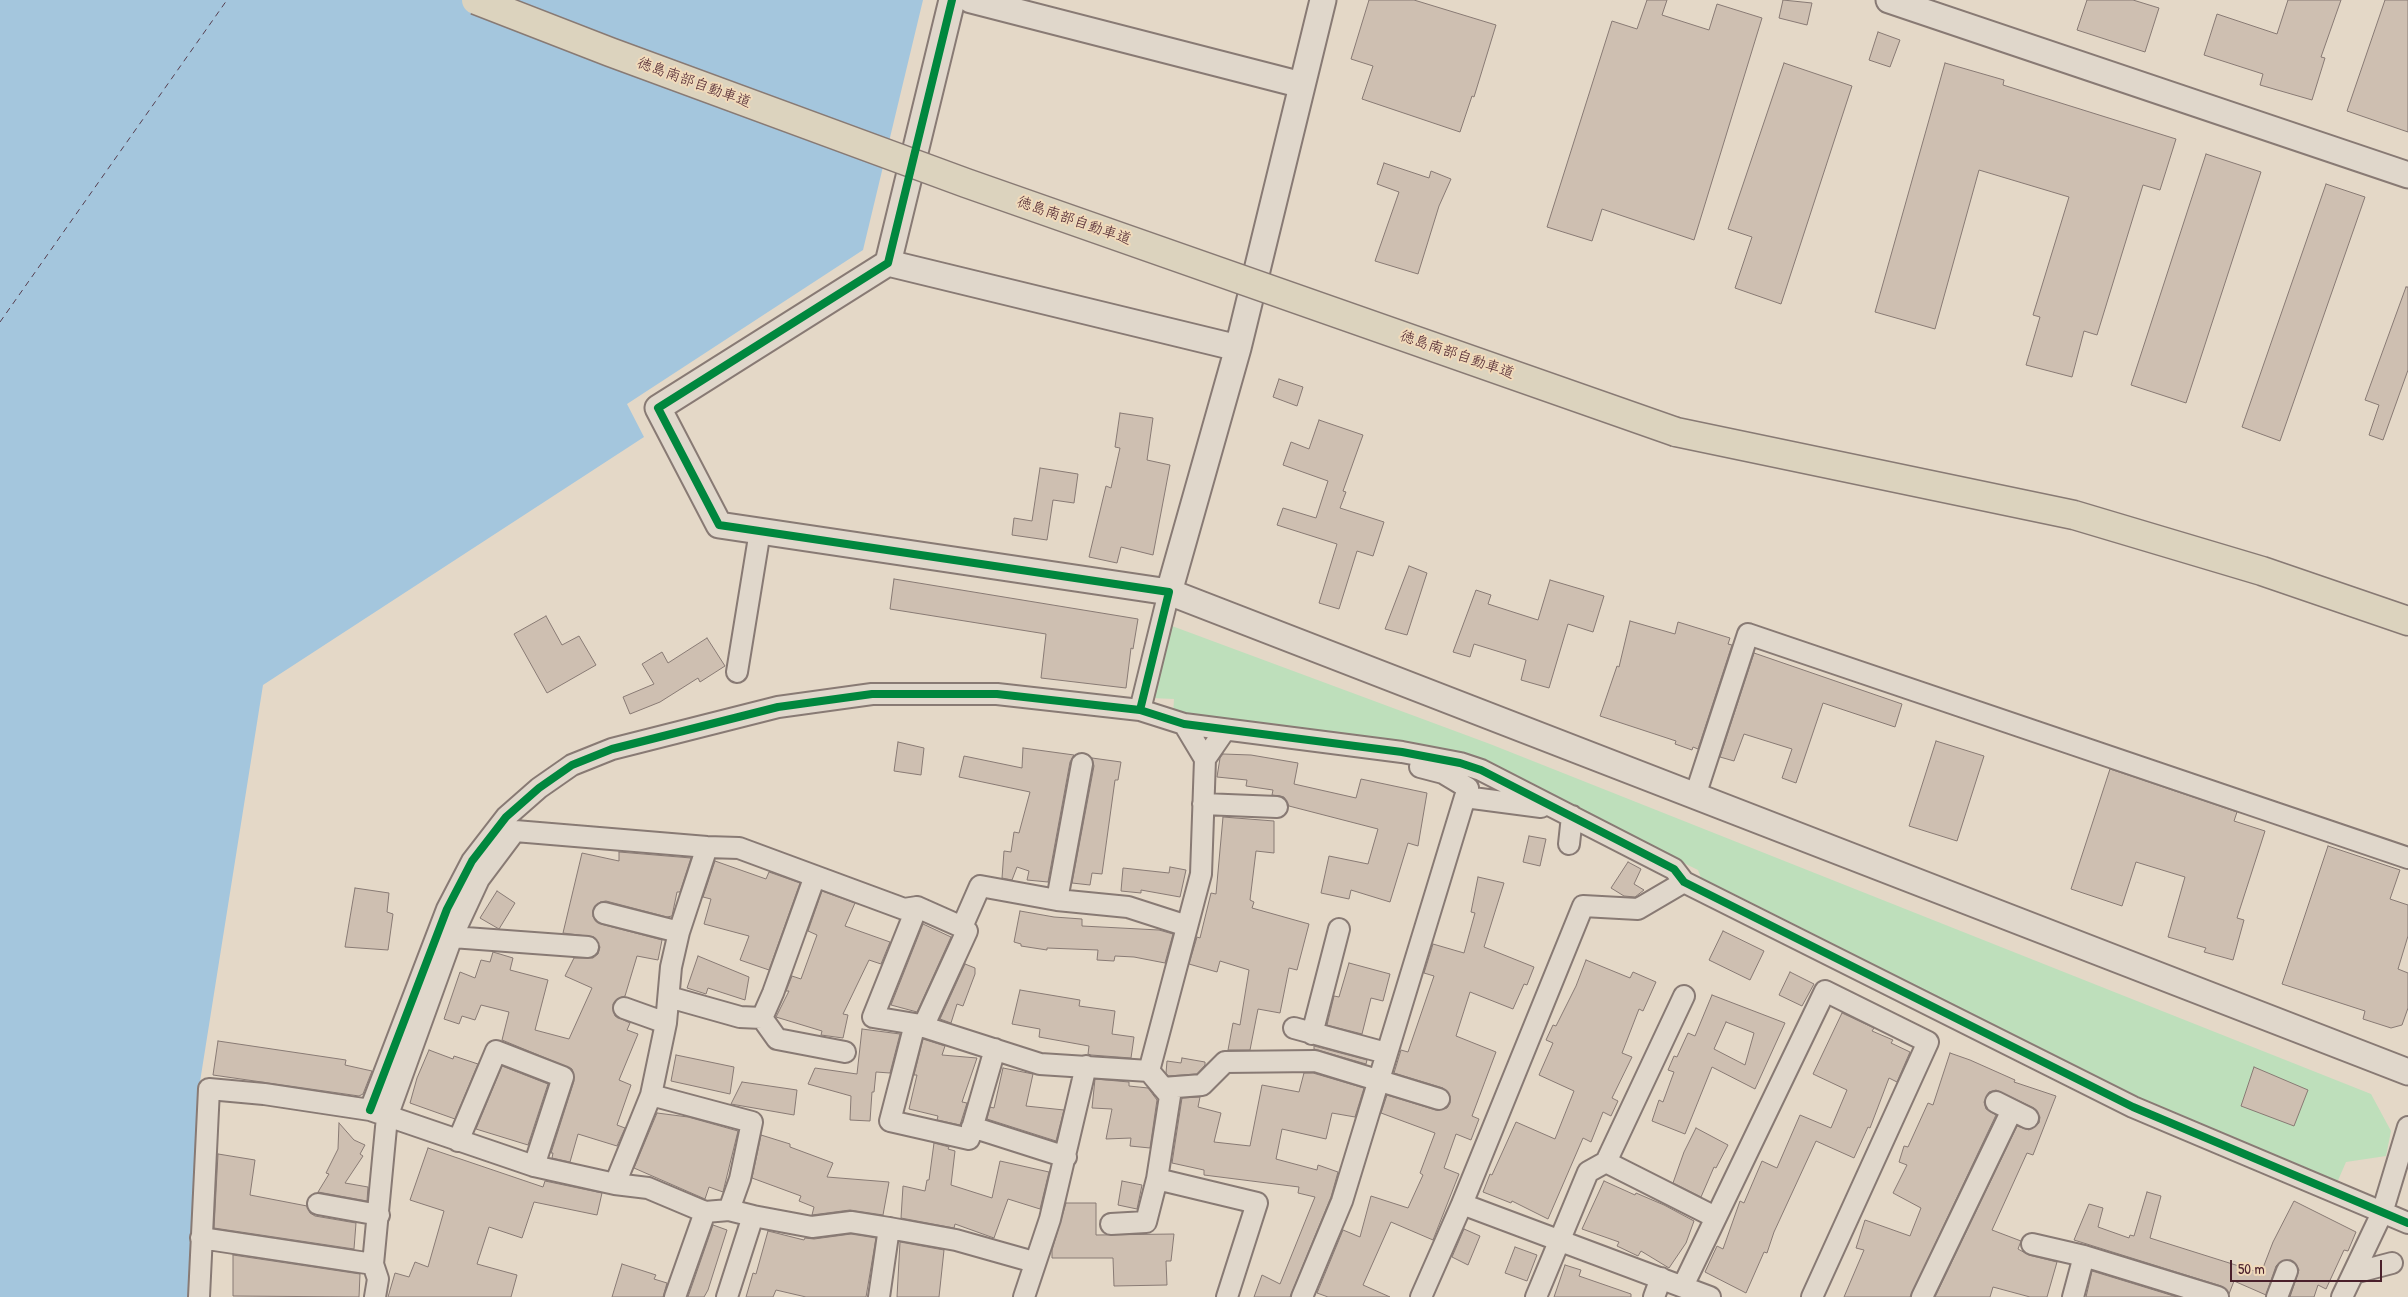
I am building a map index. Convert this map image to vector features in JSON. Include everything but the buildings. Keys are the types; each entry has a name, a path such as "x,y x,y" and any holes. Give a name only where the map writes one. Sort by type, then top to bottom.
{"highway":[{"name":"徳島南部自動車道","path":"476,0 854,143 1676,432 2074,515 2262,571 2408,621"}],"street":[{"path":"952,0 888,263 658,408 718,525 1169,592 2408,1072"},
{"path":"971,0 1302,85"},
{"path":"1140,710 1169,592 1238,348 1323,0"},
{"path":"1889,0 2408,175"},
{"path":"888,263 1238,348"},
{"path":"736,672 760,531"},
{"path":"1695,796 1748,634 2408,858"},
{"path":"375,1297 378,1279 373,1264 379,1215 379,1114 448,909 472,860 506,817 539,788 572,765 612,749 778,708 872,694 997,694 1140,710 1184,724 1350,745 1400,756 1474,767 1674,869 1684,882 2133,1107 2408,1223"},
{"path":"1149,1071 1201,874 1204,759 1184,724"},
{"path":"1204,759 1225,730"},
{"path":"1400,756 1443,773 1467,792 1569,814"},
{"path":"1056,900 1082,764"},
{"path":"1302,1297 1342,1201 1377,1080 1474,767"},
{"path":"1203,804 1277,807"},
{"path":"1569,814 1569,844"},
{"path":"379,1114 452,937 480,879 515,831 739,848 904,909 917,907 962,927 967,931 919,1025 890,1121 969,1139 994,1049"},
{"path":"615,1184 651,1095 666,1023 671,967 679,932 707,847"},
{"path":"762,1018 773,993 815,876"},
{"path":"1421,1297 1462,1204 1583,906 1638,910 1684,882"},
{"path":"962,927 980,886 1056,900 1128,907 1188,926"},
{"path":"917,907 873,1017 919,1025 1040,1064 1149,1071 1170,1096 1157,1179 1146,1222 1111,1224"},
{"path":"604,913 679,932"},
{"path":"1339,929 1303,1031 1386,1053"},
{"path":"452,937 588,947"},
{"path":"1683,1286 1824,991 1928,1042 1812,1297"},
{"path":"1536,1297 1588,1172 1606,1162 1684,996"},
{"path":"669,997 740,1017 762,1018"},
{"path":"624,1008 666,1023"},
{"path":"762,1018 777,1039 845,1052"},
{"path":"458,1141 496,1051 563,1077 534,1166"},
{"path":"1163,1088 1202,1085 1225,1062 1315,1061 1439,1099"},
{"path":"1024,1297 1034,1262 1050,1219 1086,1066"},
{"path":"198,1297 209,1089 264,1094 379,1114 534,1166 615,1184 648,1188 705,1212 729,1210 812,1227 851,1222 956,1240 1034,1262"},
{"path":"651,1095 752,1122 740,1179 729,1210"},
{"path":"1922,1297 2012,1110"},
{"path":"972,1127 1066,1157"},
{"path":"2342,1297 2382,1213 2408,1127"},
{"path":"1606,1162 1715,1217"},
{"path":"1157,1179 1257,1203 1227,1297"},
{"path":"318,1204 379,1215"},
{"path":"1462,1204 1710,1297"},
{"path":"675,1297 705,1212"},
{"path":"727,1297 753,1216"},
{"path":"879,1297 889,1228"},
{"path":"202,1238 373,1264"},
{"path":"2032,1244 2084,1256 2218,1297"},
{"path":"2073,1297 2084,1256"},
{"path":"2354,1272 2392,1263"},
{"path":"2277,1297 2287,1271"},
{"path":"1654,1297 1661,1278"}],"green space":[{"path":"1172,626 1490,744 2371,1094 2391,1131 2386,1156 2346,1162 2336,1185 2140,1102 1703,883 1698,870 1472,759 1173,715 1174,699 1151,698"}],"water":[{"path":"0,0 923,0 863,250 627,404 644,437 263,685 199,1088 190,1297 0,1297"}],"ferry route":[{"path":"0,322 227,0"}],"cycle path":[{"path":"952,0 888,263 658,408 719,525 1169,592 1140,710"},
{"path":"370,1110 447,909 472,861 506,817 539,788 572,765 612,749 778,707 872,694 997,694 1140,710 1184,724 1402,752 1460,763 1481,770 1674,869 1684,882 2133,1107 2408,1223"}]}
